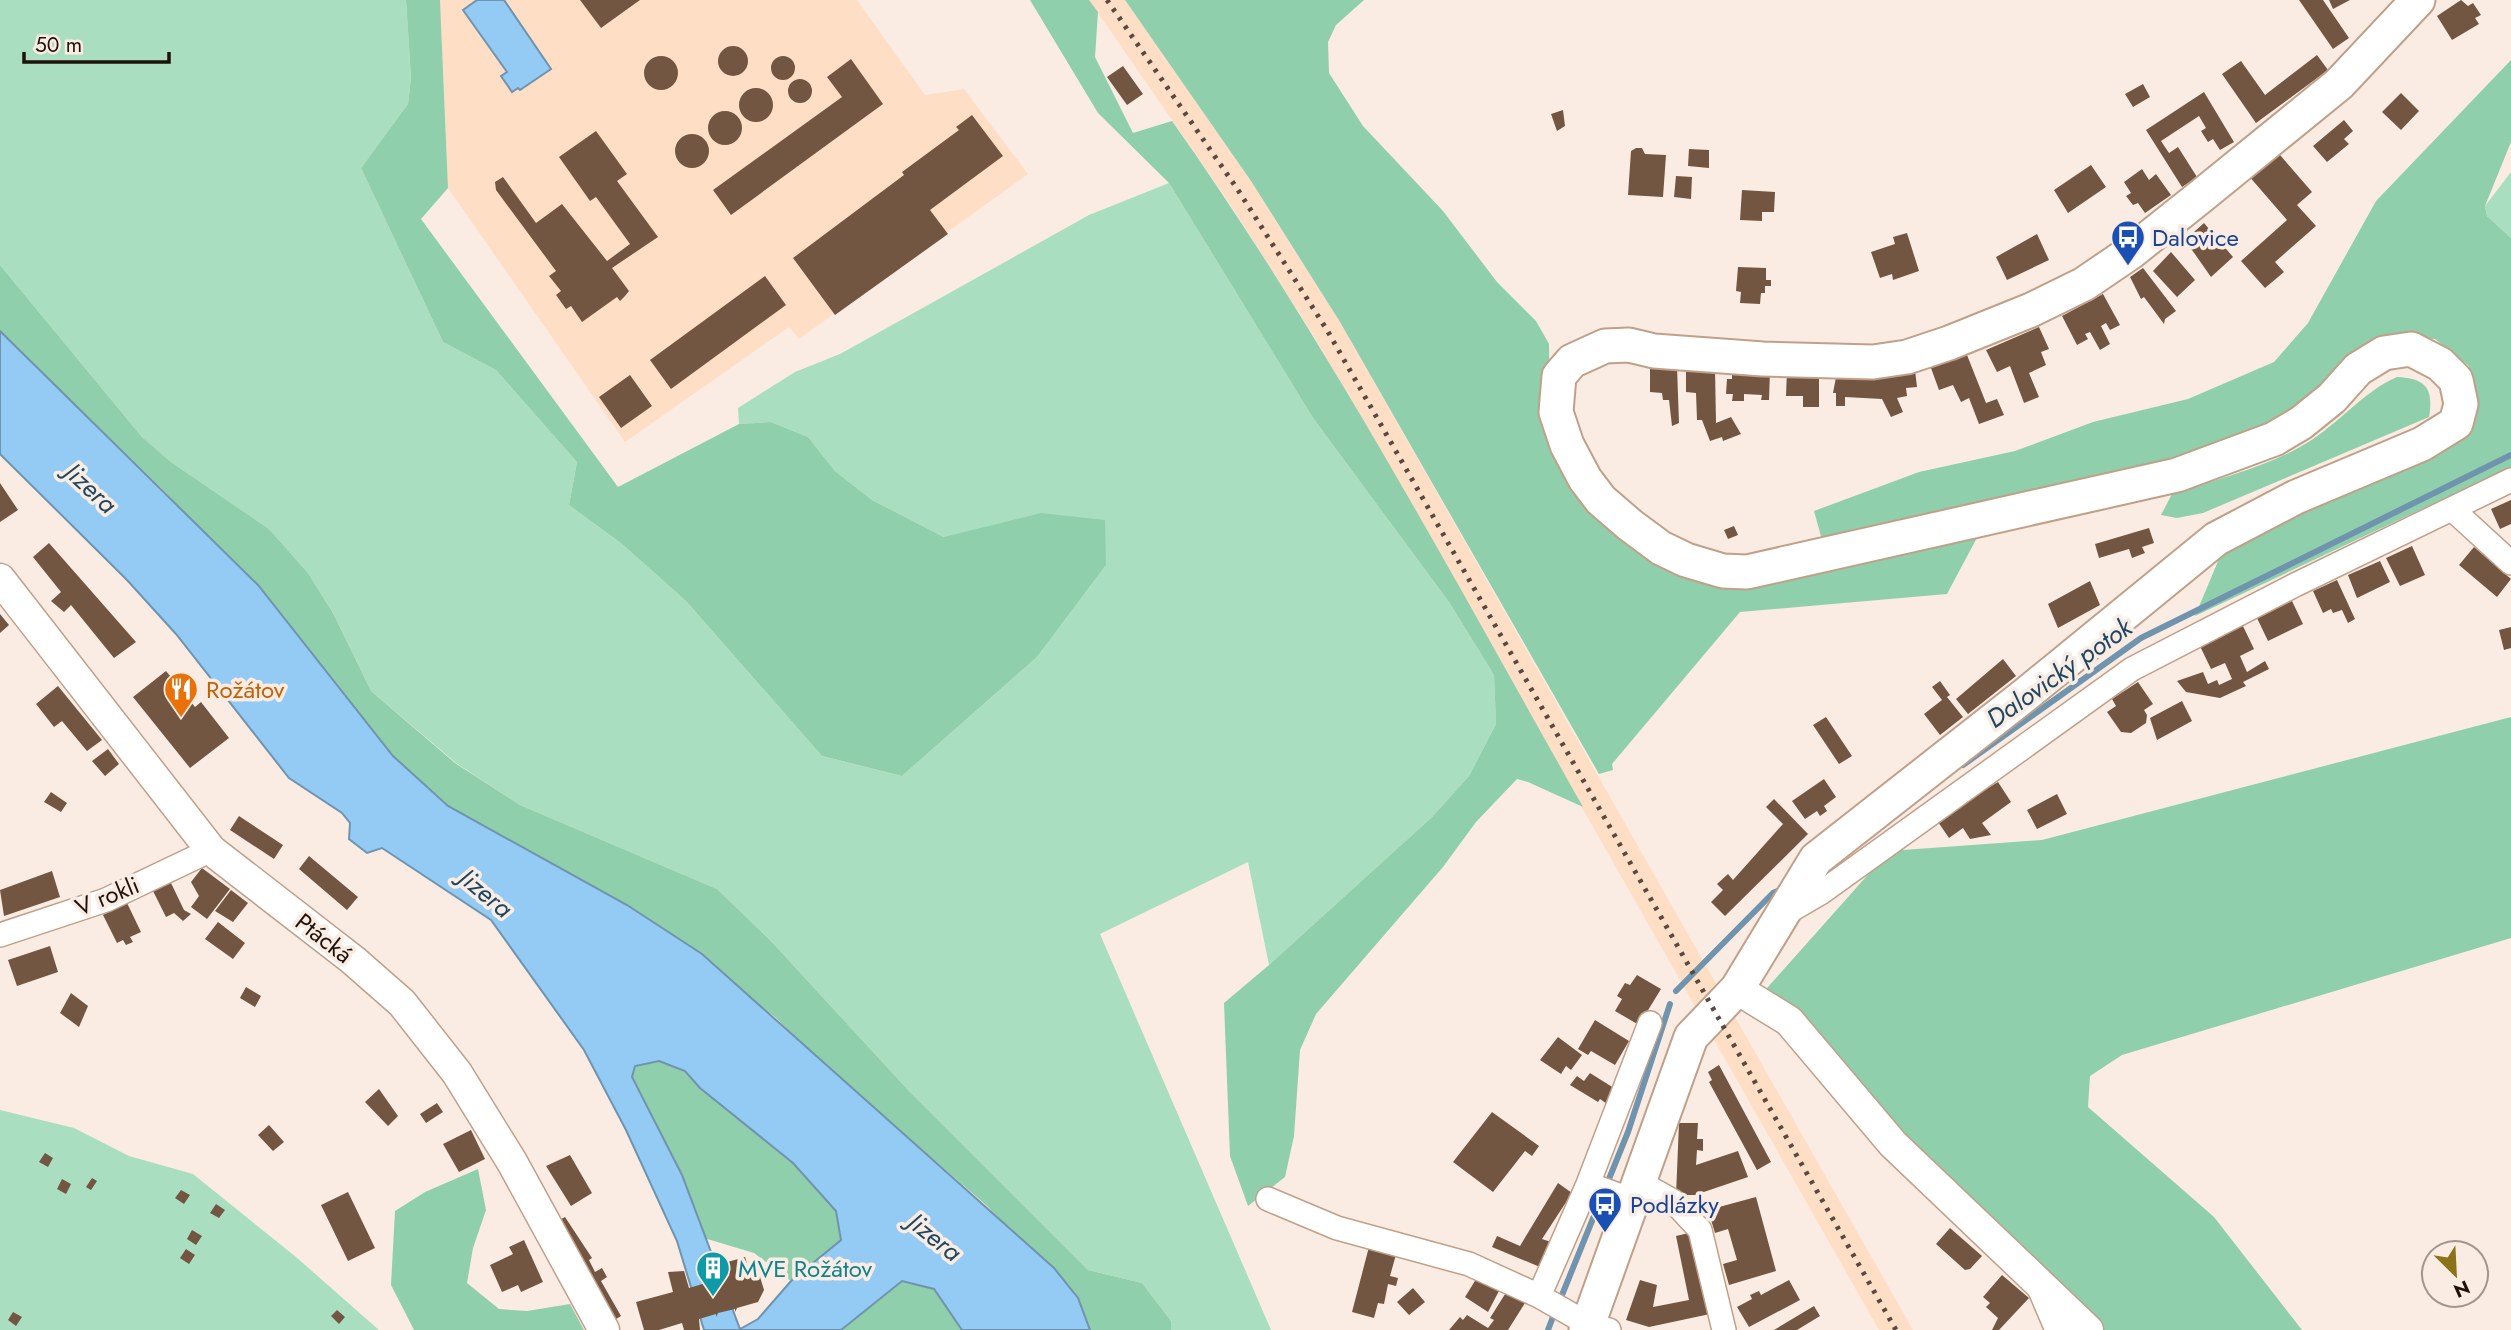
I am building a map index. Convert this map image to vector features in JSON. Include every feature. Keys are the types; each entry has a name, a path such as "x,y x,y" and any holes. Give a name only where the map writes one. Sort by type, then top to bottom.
{"main road":[{"path":"1595,1328 1691,1037 1737,989 1809,869 1828,847 2025,695 2216,539 2296,497 2423,444 2456,423 2460,404 2456,380 2440,363 2411,349 2384,353 2358,369 2332,398 2301,423 2273,439 2177,475 2008,510 1775,568 1747,572 1723,571 1686,561 1661,548 1601,500 1567,445 1556,412 1559,376 1572,361 1605,346 1629,345 1654,351 1763,359 1873,362 1907,357 2031,310 2084,284 2190,205 2339,84 2418,0"}],"street":[{"path":"1788,906 1822,892 2132,669 2511,480"},
{"path":"2452,509 2511,563"},
{"name":"Ptácká","path":"0,579 211,850 353,960 402,1003 464,1084 512,1162 604,1330"},
{"name":"V rokli","path":"0,935 106,900 211,850"},
{"path":"1737,989 1789,1021 1893,1144 2088,1330"},
{"path":"1539,1296 1588,1184 1650,1023"},
{"path":"1588,1184 1674,1201 1700,1230 1724,1330"},
{"path":"1268,1199 1337,1228 1469,1264 1539,1296 1595,1328"},
{"path":"2036,1281 2057,1330"}],"shaded area":[{"path":"440,0 857,0 925,95 964,89 1028,174 799,339 789,327 625,442 448,188"},
{"path":"1089,0 1125,0 1251,181 1340,322 1913,1330 1879,1330 1315,338 1226,198"}],"green space":[{"path":"0,0 406,0 411,78 408,104 361,168 443,342 496,370 577,462 569,505 622,544 686,601 822,756 902,776 1037,657 1106,565 944,537 872,500 835,471 808,437 771,422 739,424 738,408 795,372 840,354 1089,215 1169,183 1313,418 1449,602 1494,675 1496,724 1469,776 1432,817 1269,965 1248,862 1100,934 1271,1330 1171,1330 1171,1321 1142,1283 1088,1270 909,1091 770,940 717,889 520,805 456,763 371,691 333,613 308,573 269,529 171,462 142,437 0,265"},
{"path":"406,0 440,0 448,188 421,219 618,487 739,424 771,422 808,437 835,471 872,500 944,537 1041,513 1105,520 1106,565 1037,657 902,776 822,756 686,601 622,544 569,505 577,462 496,370 443,342 361,168 408,104 411,78"},
{"path":"1030,0 1089,0 1098,12 1095,57 1133,133 1172,121 1229,204 1386,459 1583,807 1517,779 1476,822 1443,867 1316,1014 1300,1050 1294,1136 1285,1177 1248,1206 1230,1156 1224,1003 1432,817 1469,776 1496,724 1494,675 1449,602 1313,418 1169,183 1098,113"},
{"path":"1125,0 1364,0 1336,25 1328,42 1329,73 1363,126 1443,211 1497,282 1536,321 1549,344 1550,409 1675,573 1709,585 1810,571 1979,534 1947,594 1740,612 1612,764 1613,770 1599,774 1340,322 1251,181"},
{"path":"2511,60 2511,142 2485,206 2487,216 2511,238 2511,467 2195,616 2224,547 2473,404 2469,366 2435,339 2403,337 2328,395 2172,472 1824,547 1814,511 1919,472 2015,451 2093,422 2188,399 2274,362 2308,323 2376,201"},
{"path":"2511,172 2511,238 2487,216 2485,206"},
{"path":"0,265 142,437 171,462 269,529 308,573 333,613 371,691 455,763 520,805 717,889 770,940 909,1091 1088,1270 1142,1283 1171,1321 1171,1330 1090,1330 1078,1298 986,1205 812,1054 775,1017 627,905 448,806 393,756 327,675 167,494 0,331"},
{"path":"2397,377 2415,380 2426,387 2430,399 2429,417 2203,513 2177,518 2161,515 2172,494 2252,468 2298,448 2324,431 2371,392"},
{"path":"2511,717 2511,938 2122,1055 2090,1076 2088,1107 2214,1217 2302,1330 2092,1330 1890,1135 1767,988 1889,851 2042,840"},
{"path":"659,1061 685,1071 700,1088 793,1163 836,1211 841,1240 791,1281 754,1253 704,1238 682,1175 632,1077 634,1066"},
{"path":"0,1110 74,1128 129,1156 193,1174 296,1257 379,1330 0,1330"},
{"path":"478,1169 486,1210 473,1248 467,1283 499,1309 527,1311 570,1304 584,1330 414,1330 391,1285 395,1211 425,1192"},
{"path":"902,1280 934,1289 962,1330 841,1330"}],"water":[{"path":"477,0 504,0 551,69 520,90 518,88 512,92 501,76 507,72 463,10"},
{"name":"Jizera","path":"0,331 258,585 393,756 448,806 627,905 702,954 1054,1268 1078,1298 1090,1330 962,1330 934,1289 902,1281 841,1330 704,1330 677,1241 626,1130 584,1050 491,920 382,848 367,853 349,839 350,823 342,813 289,778 176,634 127,580 0,454","holes":["659,1061 685,1071 700,1088 793,1163 836,1211 841,1240 791,1281 758,1319 740,1329 682,1175 632,1077 635,1066"]}],"building":[{"path":"580,0 640,0 601,28"},
{"path":"2299,0 2323,0 2349,38 2333,49"},
{"path":"2329,0 2350,0 2333,9"},
{"path":"2461,0 2468,6 2473,3 2481,15 2475,18 2479,24 2452,40 2437,16"},
{"path":"733,46 739,47 747,55 747,67 739,75 733,76 727,75 719,67 718,61 719,55 727,47"},
{"path":"2317,55 2328,70 2256,123 2222,74 2241,61 2265,95"},
{"path":"661,56 673,61 678,73 673,85 661,90 649,85 644,73 649,61"},
{"path":"783,56 792,59 795,68 792,77 783,80 774,77 771,68 774,59"},
{"path":"851,59 883,104 731,215 713,190 842,97 827,77"},
{"path":"1123,66 1143,94 1127,105 1107,77"},
{"path":"800,79 809,82 812,91 809,100 800,103 791,100 788,91 791,82"},
{"path":"2143,84 2150,97 2133,107 2125,94"},
{"path":"756,88 768,93 773,105 768,117 756,122 744,117 739,105 744,93"},
{"path":"2204,92 2234,142 2220,150 2213,139 2208,142 2201,131 2206,128 2199,116 2161,141 2169,153 2178,147 2197,177 2182,187 2146,130"},
{"path":"2401,93 2419,111 2401,130 2382,112"},
{"path":"1563,110 1565,126 1557,131 1551,114"},
{"path":"725,111 737,116 742,128 737,140 725,145 713,140 708,128 713,116"},
{"path":"972,115 1003,156 930,210 948,234 835,315 793,258 904,175 902,172 959,130 956,127"},
{"path":"2344,120 2353,131 2344,139 2349,144 2327,162 2313,146"},
{"path":"596,131 627,174 617,181 658,237 612,268 629,291 625,296 620,301 617,297 582,322 571,306 566,309 556,295 561,291 549,276 556,271 496,190 495,182 503,177 536,223 562,204 607,261 630,244 596,197 590,201 559,157"},
{"path":"692,134 704,139 709,151 704,163 692,168 680,163 675,151 680,139"},
{"path":"1642,148 1645,154 1666,155 1663,197 1628,195 1631,151"},
{"path":"2274,148 2312,192 2297,205 2316,226 2275,262 2284,272 2265,288 2241,261 2287,220 2248,175"},
{"path":"1689,149 1709,150 1709,168 1688,166"},
{"path":"2091,165 2106,187 2068,213 2054,190"},
{"path":"2142,169 2149,180 2156,174 2171,195 2145,213 2138,203 2133,205 2126,196 2131,193 2124,182"},
{"path":"1676,176 1692,177 1691,199 1674,197"},
{"path":"1742,190 1775,192 1774,212 1762,212 1762,221 1740,220"},
{"path":"2204,223 2233,257 2211,277 2185,240"},
{"path":"1907,233 1919,271 1893,280 1892,274 1880,278 1871,252 1895,244 1893,237"},
{"path":"2037,234 2049,260 2007,280 1996,257"},
{"path":"2171,252 2195,280 2177,297 2153,271"},
{"path":"1738,267 1766,268 1766,280 1771,280 1771,286 1765,286 1760,304 1740,303 1741,292 1736,291"},
{"path":"2143,268 2176,311 2165,319 2164,324 2144,297 2141,299 2130,277"},
{"path":"765,276 786,305 671,389 650,360"},
{"path":"2103,294 2120,325 2110,330 2106,323 2101,326 2110,344 2100,350 2090,332 2085,334 2088,339 2077,345 2062,316"},
{"path":"2039,327 2049,349 2041,352 2046,365 2029,373 2039,397 2024,403 2010,366 1997,372 1986,350"},
{"path":"1967,355 1986,403 1997,399 2004,415 1979,424 1969,398 1961,402 1953,385 1939,390 1931,368"},
{"path":"1677,367 1679,423 1672,426 1669,400 1663,400 1662,393 1650,392 1650,368"},
{"path":"1686,368 1715,368 1716,423 1731,417 1741,434 1723,441 1722,437 1710,441 1702,420 1697,420 1696,393 1686,392"},
{"path":"1732,369 1770,370 1769,400 1761,400 1762,395 1744,394 1744,401 1732,401 1733,394 1726,394 1727,379 1732,379"},
{"path":"1787,370 1819,371 1819,407 1803,407 1803,396 1786,396"},
{"path":"1915,370 1917,387 1906,388 1907,396 1897,398 1903,412 1891,417 1882,399 1845,397 1845,406 1836,406 1836,393 1833,393 1837,372"},
{"path":"630,375 652,406 621,428 599,397"},
{"path":"0,483 18,510 0,522"},
{"path":"2511,500 2511,524 2500,529 2491,509"},
{"path":"1734,526 1738,535 1728,539 1724,530"},
{"path":"2149,528 2154,543 2142,547 2145,553 2132,558 2129,549 2099,558 2095,544"},
{"path":"49,543 136,642 114,658 71,605 64,612 51,601 61,592 33,557"},
{"path":"2412,546 2425,575 2400,586 2386,558"},
{"path":"2474,547 2511,579 2497,597 2459,565"},
{"path":"2380,561 2390,582 2357,598 2348,575"},
{"path":"2337,580 2355,619 2348,623 2342,610 2333,613 2331,609 2323,613 2313,591"},
{"path":"2090,581 2100,605 2058,628 2048,604"},
{"path":"2292,601 2303,624 2268,641 2257,618"},
{"path":"0,614 9,625 0,633"},
{"path":"2242,624 2254,649 2240,656 2247,672 2265,661 2269,669 2243,682 2246,686 2220,698 2186,692 2177,681 2203,672 2208,684 2217,680 2219,685 2232,679 2225,663 2211,669 2199,644"},
{"path":"2511,627 2511,648 2504,650 2499,630"},
{"path":"2003,659 2016,676 1968,714 1956,699"},
{"path":"166,671 195,707 201,702 229,738 190,768 133,697"},
{"path":"1940,681 1950,695 1947,697 1963,717 1940,735 1924,714 1942,700 1932,687"},
{"path":"2138,682 2153,704 2144,710 2147,715 2146,723 2131,733 2121,732 2107,712 2116,706 2112,699"},
{"path":"58,686 102,740 87,751 62,721 54,727 36,704"},
{"path":"2182,701 2192,721 2157,740 2150,718"},
{"path":"1826,717 1852,756 1839,764 1813,725"},
{"path":"108,749 119,764 105,776 92,761"},
{"path":"1824,779 1836,797 1824,806 1827,811 1820,816 1817,811 1805,819 1792,801"},
{"path":"1998,782 2011,802 1982,823 1991,835 1970,839 1963,828 1949,838 1936,819"},
{"path":"51,792 67,803 61,812 44,802"},
{"path":"2057,794 2067,814 2037,829 2027,810"},
{"path":"1774,799 1808,834 1725,916 1711,902 1723,890 1717,884 1728,874 1733,880 1783,824 1766,807"},
{"path":"239,816 283,845 274,859 230,830"},
{"path":"309,856 358,897 347,910 299,869"},
{"path":"202,868 230,889 207,919 191,907 199,896 191,882"},
{"path":"52,871 60,897 4,916 0,890"},
{"path":"171,883 184,910 191,914 183,921 174,913 166,917 153,891"},
{"path":"231,890 248,903 233,922 215,911"},
{"path":"127,903 141,932 130,937 133,942 126,945 123,940 117,943 103,915"},
{"path":"218,922 245,943 233,959 205,939"},
{"path":"50,946 58,972 17,986 8,960"},
{"path":"1637,975 1661,989 1639,1025 1615,1011 1622,999 1617,996 1625,983 1630,985"},
{"path":"246,987 261,996 255,1007 240,998"},
{"path":"71,993 88,1006 79,1027 60,1013"},
{"path":"1595,1020 1629,1041 1615,1065 1591,1051 1588,1055 1578,1049"},
{"path":"1558,1037 1582,1055 1571,1070 1566,1066 1561,1074 1540,1060"},
{"path":"1719,1065 1771,1162 1757,1170 1709,1082 1712,1080 1708,1072"},
{"path":"1590,1073 1617,1090 1610,1106 1570,1085 1577,1076 1584,1081"},
{"path":"379,1089 398,1116 388,1126 365,1102"},
{"path":"437,1103 443,1112 426,1123 420,1114"},
{"path":"1492,1112 1539,1146 1532,1156 1525,1151 1493,1192 1453,1162"},
{"path":"1679,1123 1698,1123 1697,1139 1703,1139 1703,1151 1697,1150 1696,1165 1738,1151 1748,1177 1695,1195 1676,1195"},
{"path":"269,1125 284,1142 273,1151 258,1135"},
{"path":"471,1130 485,1159 459,1172 443,1144"},
{"path":"45,1153 53,1158 48,1167 39,1162"},
{"path":"570,1155 592,1193 571,1206 546,1166"},
{"path":"92,1178 97,1181 91,1190 86,1187"},
{"path":"62,1179 71,1184 66,1194 57,1189"},
{"path":"1558,1183 1572,1193 1542,1239 1551,1242 1540,1267 1492,1247 1497,1236 1520,1246"},
{"path":"181,1190 190,1195 184,1204 175,1198"},
{"path":"348,1192 375,1248 348,1261 321,1205"},
{"path":"1756,1197 1776,1271 1729,1285 1723,1264 1737,1260 1728,1229 1715,1233 1708,1210"},
{"path":"216,1204 225,1210 219,1218 210,1213"},
{"path":"565,1217 592,1258 589,1260 595,1272 602,1268 607,1277 601,1281 621,1316 613,1321 557,1221"},
{"path":"1950,1228 1982,1256 1970,1269 1965,1270 1936,1244"},
{"path":"192,1230 202,1236 196,1245 187,1239"},
{"path":"1693,1232 1710,1314 1649,1327 1626,1320 1640,1280 1657,1285 1653,1307 1689,1300 1676,1236"},
{"path":"524,1240 543,1282 521,1292 518,1285 502,1292 490,1265 513,1254 509,1247"},
{"path":"1370,1243 1397,1251 1390,1276 1398,1278 1396,1286 1388,1284 1384,1304 1378,1303 1374,1318 1352,1312"},
{"path":"186,1249 195,1255 189,1264 180,1258"},
{"path":"745,1257 749,1270 760,1277 764,1290 758,1302 737,1308 735,1312 735,1309 718,1313 716,1317 716,1314 699,1319 700,1330 684,1330 682,1323 659,1330 644,1330 636,1302 673,1292 668,1272 684,1271 689,1288 729,1276 724,1263"},
{"path":"2002,1275 2029,1298 1999,1330 1992,1330 1998,1318 1986,1307 1990,1303 1983,1297"},
{"path":"1478,1276 1500,1289 1488,1312 1465,1297"},
{"path":"1789,1280 1800,1300 1749,1327 1737,1307 1752,1299 1750,1295 1759,1291 1761,1295"},
{"path":"1413,1288 1425,1302 1409,1315 1397,1302"},
{"path":"1507,1291 1525,1303 1508,1330 1449,1330 1460,1317 1463,1320 1467,1315 1488,1328 1494,1320 1490,1318"},
{"path":"1814,1306 1820,1316 1797,1330 1774,1330"},
{"path":"337,1310 345,1317 339,1324 331,1316"},
{"path":"13,1312 22,1317 16,1326 8,1320"}],"waterway":[{"name":"Dalovický potok","path":"1963,765 2141,638 2511,455"},
{"name":"Dalovický potok","path":"1676,991 1773,893 1782,889"},
{"name":"Dalovický potok","path":"1560,1300 1628,1132 1670,1004"},
{"name":"Dalovický potok","path":"1548,1330 1554,1314"}],"railway":[{"path":"1107,0 1238,190 1327,330 1896,1330"}],"place":[{"name":"Dalovice","path":"2128,267"},
{"name":"Rožátov","path":"181,719"},
{"name":"Podlázky","path":"1605,1234"},
{"name":"MVE Rožátov","path":"713,1298"}]}
